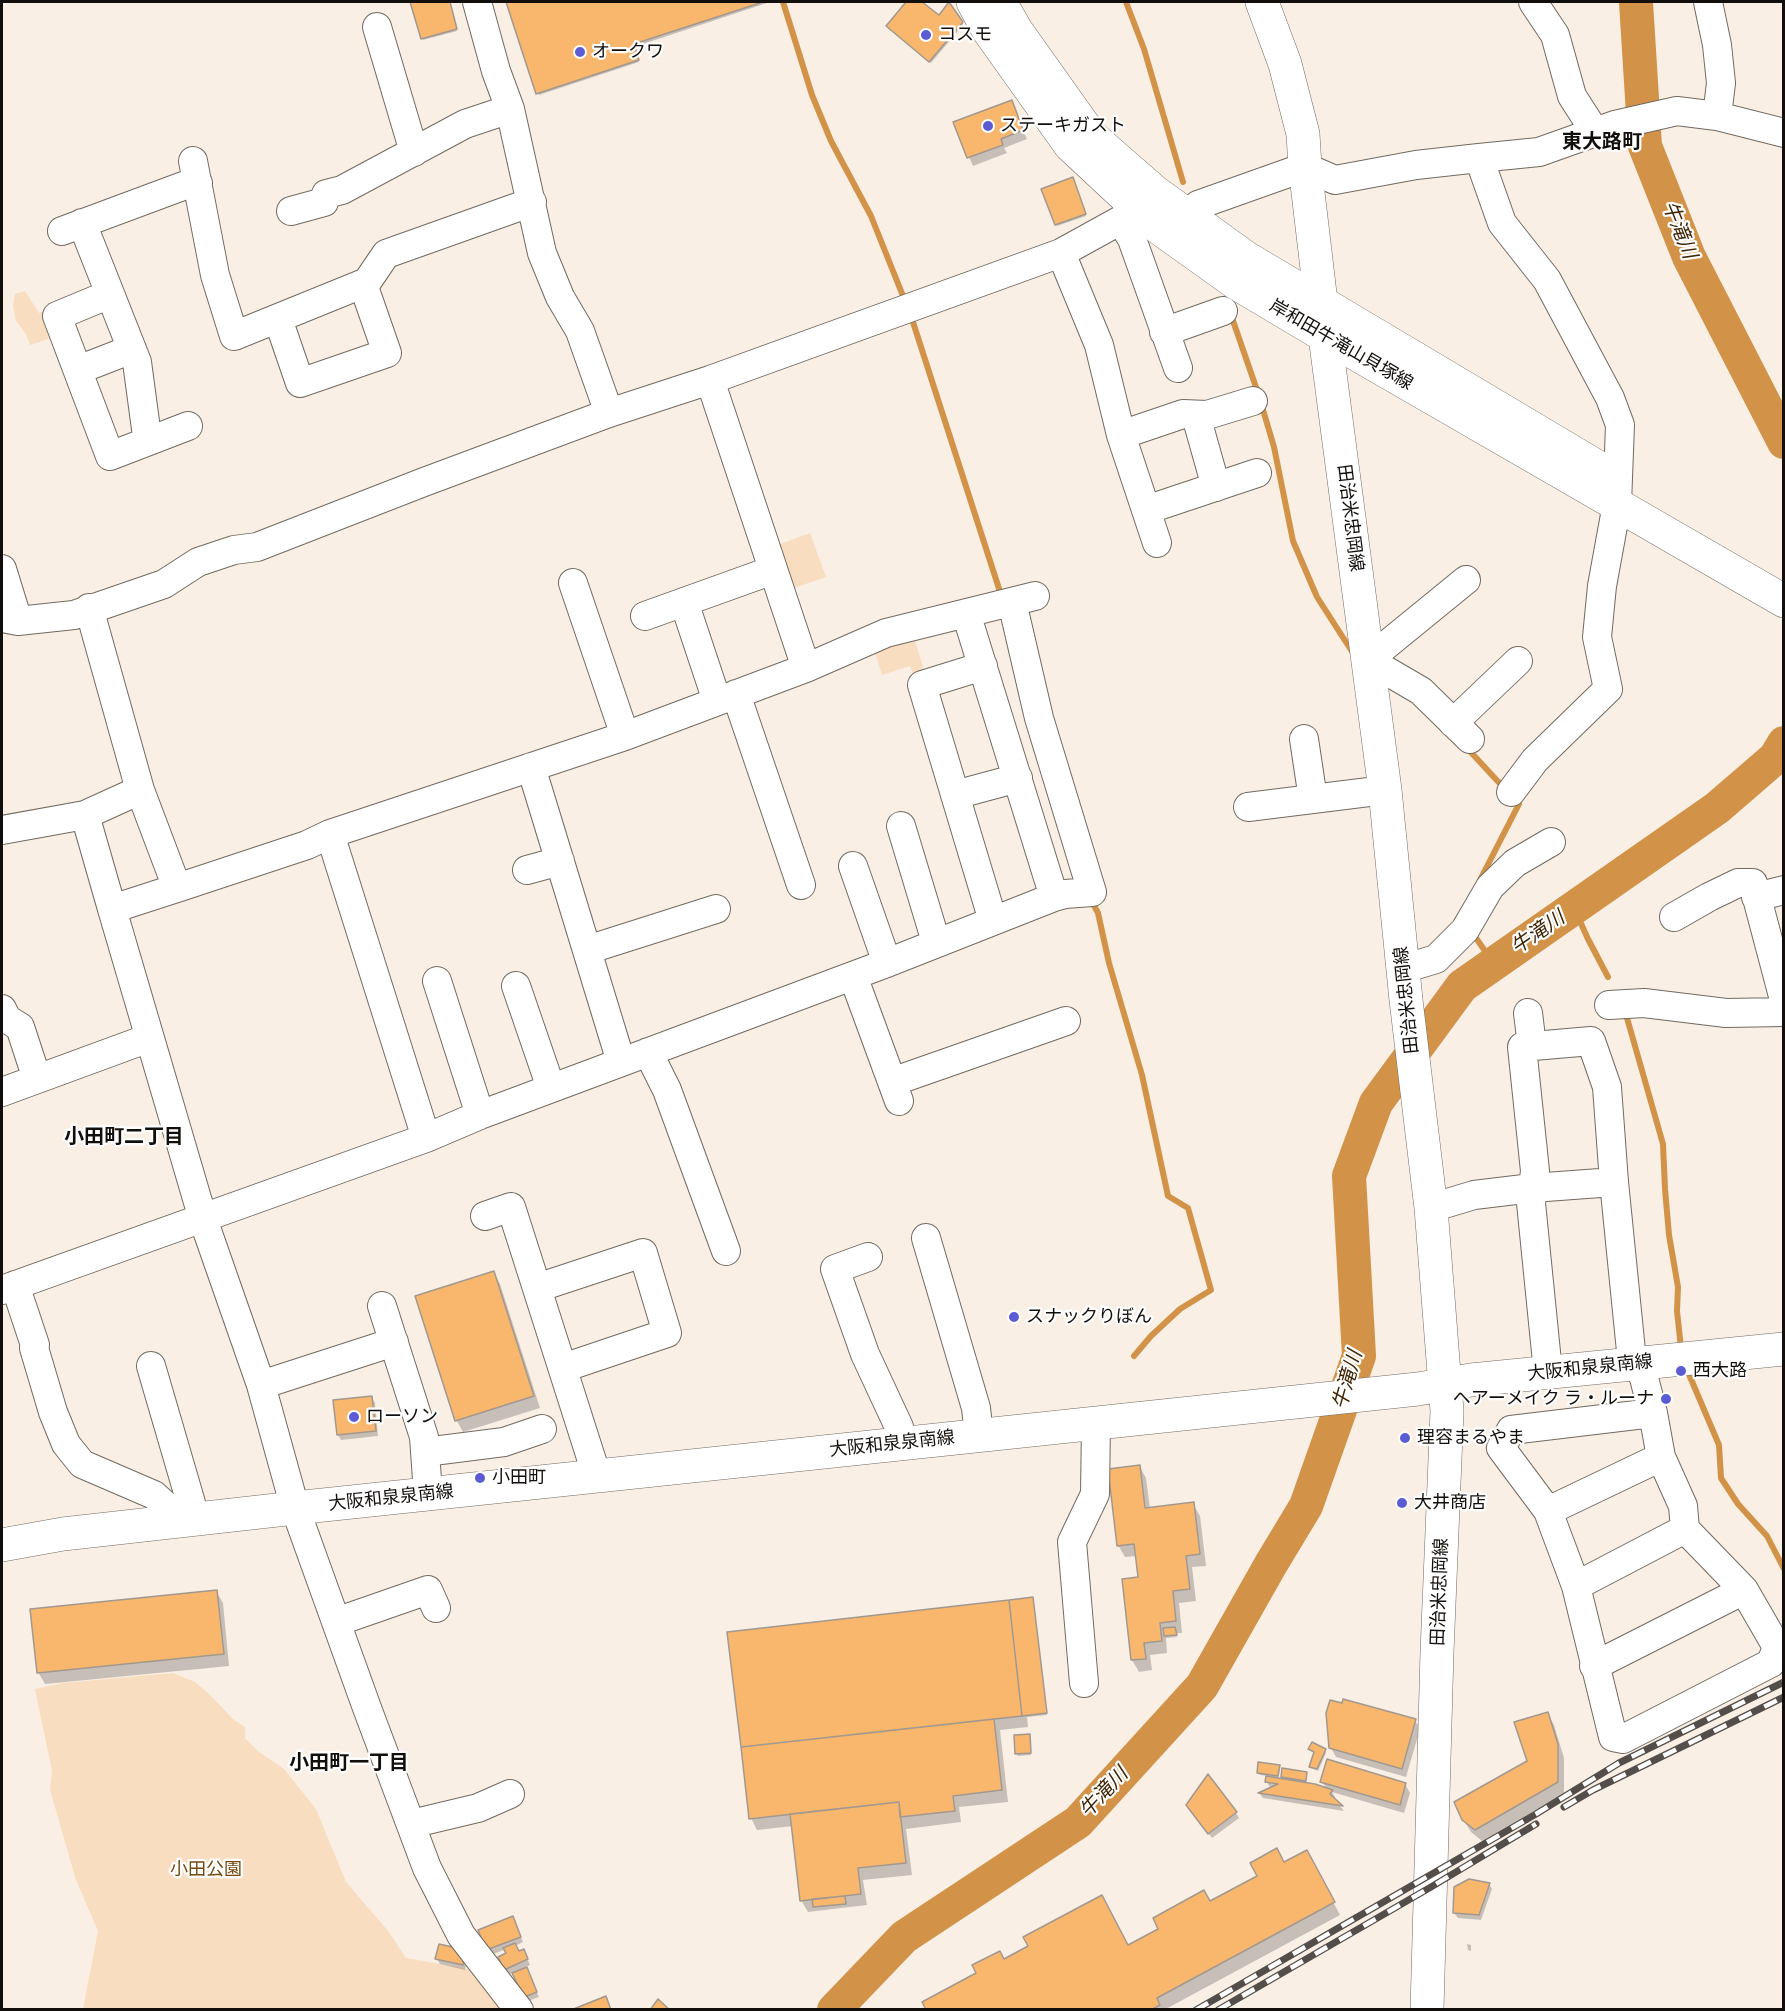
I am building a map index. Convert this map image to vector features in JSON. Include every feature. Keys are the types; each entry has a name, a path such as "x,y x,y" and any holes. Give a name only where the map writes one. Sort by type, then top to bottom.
{"main road":[{"name":"岸和田牛滝山貝塚線","path":"973,2 988,30 1070,145 1138,208 1245,257 1324,320 1780,586"},
{"name":"岸和田牛滝山貝塚線","path":"1000,2 1016,30 1092,137 1138,208"},
{"name":"田治米忠岡線","path":"1262,2 1285,64 1303,134 1324,320 1385,790 1431,1208 1447,1411 1426,2010"},
{"name":"大阪和泉泉南線","path":"2,1545 63,1534 296,1508 1381,1392 1471,1380 1784,1349"}],"street":[{"path":"477,2 496,71 510,109 542,253 560,297 580,331 609,413"},
{"path":"1533,2 1555,35 1572,96 1605,129"},
{"path":"1708,2 1721,84 1717,116"},
{"path":"378,27 380,70 414,152"},
{"path":"302,214 324,202 328,185 342,190 465,124 510,109"},
{"path":"1196,207 1305,167 1335,180 1416,165 1539,152 1605,129 1677,111 1717,116 1784,133"},
{"path":"1479,158 1502,223 1547,280 1610,398 1620,425 1618,492 1602,586 1597,637 1608,689 1535,760 1511,792"},
{"path":"151,440 146,429 137,362 110,294 72,227 183,186 195,172 210,292 234,336 367,282 392,242 532,202"},
{"path":"2,569 10,619 74,615 164,584 198,562 234,550 256,546 609,413 710,380 1061,253 1138,208"},
{"path":"1138,208 1132,239 1178,368"},
{"path":"1061,253 1099,345 1121,435 1157,543"},
{"path":"278,319 300,383 387,353 363,284"},
{"path":"110,294 57,316 110,456 188,426"},
{"path":"1164,332 1223,311"},
{"path":"78,370 132,350"},
{"path":"710,380 806,668"},
{"path":"1121,435 1183,414 1207,415 1253,401"},
{"path":"1196,416 1216,487"},
{"path":"1146,510 1257,473"},
{"path":"645,616 773,570"},
{"path":"1466,580 1368,660 1421,691 1461,731 1518,661"},
{"path":"573,583 589,659 625,736"},
{"path":"684,602 727,698 772,769 800,851 801,885"},
{"path":"112,909 625,736 806,668 886,633 1013,602 1092,892 1054,897 853,976 480,1115 426,1138 8,1287 35,1345 60,1433 66,1444 82,1464 154,1495 184,1521 191,1503 175,1413 151,1366"},
{"path":"89,608 140,790 177,888"},
{"path":"966,613 1054,897"},
{"path":"983,666 922,685 993,921"},
{"path":"1304,739 1313,799"},
{"path":"531,767 621,1062"},
{"path":"956,795 1018,778"},
{"path":"2,830 85,815 140,790"},
{"path":"1248,807 1385,790"},
{"path":"85,815 203,1219 261,1385 296,1508 336,1622 427,1868 461,1935 519,2010"},
{"path":"901,826 936,942"},
{"path":"330,834 426,1138"},
{"path":"1405,984 1436,959 1465,930 1490,887 1515,863 1551,842"},
{"path":"527,870 560,861"},
{"path":"854,866 887,963"},
{"path":"1674,917 1738,883 1753,884 1777,949 1784,1000"},
{"path":"1756,897 1784,890"},
{"path":"587,950 679,930 716,909"},
{"path":"853,976 895,1091 964,1068 1052,1034"},
{"path":"437,981 460,1019 480,1115"},
{"path":"516,986 551,1088"},
{"path":"1609,1005 1644,1003 1726,1013 1784,1012"},
{"path":"2,1009 7,1019 20,1028 37,1079"},
{"path":"1528,1013 1532,1046"},
{"path":"2,1092 149,1038"},
{"path":"1548,1372 1531,1203 1535,1171 1522,1047 1591,1041 1607,1087 1631,1351 1644,1378 1653,1413 1661,1457 1683,1506 1685,1529 1744,1590 1777,1647 1771,1663 1623,1739 1613,1737 1576,1586 1548,1511 1501,1448 1511,1430 1653,1413"},
{"path":"648,1052 667,1090 726,1251"},
{"path":"1431,1208 1474,1195 1614,1182"},
{"path":"485,1216 511,1207 595,1476"},
{"path":"926,1238 976,1408 980,1435"},
{"path":"537,1288 643,1253 667,1333 563,1368"},
{"path":"868,1257 835,1269 857,1357 899,1427 901,1443"},
{"path":"382,1306 424,1437 428,1494"},
{"path":"261,1385 394,1342"},
{"path":"1084,1683 1072,1542 1095,1494 1096,1422"},
{"path":"425,1452 504,1442 542,1429"},
{"path":"1548,1511 1661,1457"},
{"path":"1576,1586 1685,1529"},
{"path":"336,1622 428,1590 436,1608"},
{"path":"1594,1666 1744,1590"},
{"path":"411,1824 478,1808 510,1794"}],"green space":[{"path":"25,291 39,313 47,310 57,336 30,345 26,334 16,321 13,306 15,294"},
{"path":"810,533 826,577 788,590 772,547"},
{"path":"913,635 926,676 915,679 910,666 882,675 873,647"},
{"name":"小田公園","path":"173,1673 195,1682 208,1693 234,1720 245,1727 245,1738 259,1752 284,1769 316,1809 346,1882 389,1932 406,1958 479,1971 508,2009 83,2009 98,1931 76,1880 50,1790 52,1771 35,1689 63,1683"}],"building":[{"path":"410,2 450,2 457,29 421,39"},
{"name":"オークワ","path":"506,2 763,2 634,44 639,60 536,94"},
{"path":"906,2 922,2 939,15 949,2 963,22 929,62 886,26"},
{"name":"ステーキガスト","path":"1012,100 1023,130 1001,139 1003,145 967,158 953,122"},
{"path":"1073,177 1086,214 1055,225 1041,189"},
{"path":"494,1271 534,1396 455,1421 415,1296"},
{"path":"372,1396 376,1431 337,1435 333,1400"},
{"path":"1140,1465 1145,1508 1194,1502 1200,1554 1186,1556 1190,1589 1173,1591 1176,1621 1160,1623 1162,1641 1144,1643 1146,1659 1131,1660 1122,1579 1138,1577 1134,1544 1117,1546 1108,1469"},
{"path":"217,1590 224,1654 37,1673 30,1609"},
{"path":"1033,1597 1047,1713 1022,1716 1009,1600"},
{"path":"1009,1600 1022,1716 741,1747 727,1632"},
{"path":"1175,1627 1177,1635 1164,1636 1163,1628"},
{"path":"1343,1699 1416,1719 1402,1769 1329,1748 1326,1713 1330,1700 1342,1703"},
{"path":"1548,1712 1558,1744 1558,1782 1475,1830 1462,1820 1454,1802 1527,1761 1514,1722"},
{"path":"994,1719 1002,1790 953,1796 955,1811 900,1817 899,1802 749,1819 741,1747"},
{"path":"1030,1734 1031,1753 1015,1754 1014,1735"},
{"path":"1312,1742 1326,1749 1317,1769 1309,1767 1314,1752 1308,1749"},
{"path":"1327,1759 1406,1783 1400,1805 1320,1782"},
{"path":"1258,1762 1280,1765 1278,1776 1257,1773"},
{"path":"1282,1768 1307,1772 1306,1781 1281,1777"},
{"path":"1208,1774 1237,1812 1208,1834 1186,1805"},
{"path":"1266,1776 1315,1784 1333,1790 1330,1794 1343,1806 1258,1793 1278,1784 1265,1782"},
{"path":"899,1802 906,1863 858,1868 861,1894 800,1901 790,1814"},
{"path":"1277,1848 1284,1862 1307,1850 1335,1902 1157,1998 1160,2005 1151,2010 926,2010 922,2002 976,1973 972,1965 1000,1951 1004,1959 1028,1946 1023,1937 1102,1895 1128,1945 1158,1929 1153,1918 1204,1890 1210,1901 1257,1876 1250,1863"},
{"path":"1469,1879 1490,1883 1479,1915 1453,1913 1454,1887"},
{"path":"845,1896 846,1904 813,1907 812,1899"},
{"path":"513,1916 521,1937 486,1950 478,1930"},
{"path":"515,1943 519,1951 524,1949 528,1959 504,1970 498,1957 506,1953 503,1948"},
{"path":"439,1944 466,1950 463,1965 435,1959"},
{"path":"527,1967 537,1992 524,1997 512,1973"},
{"path":"606,1996 611,2010 571,2010"},
{"path":"658,1999 670,2010 650,2010"}],"waterway":[{"path":"783,2 812,95 831,141 871,216 905,301"},
{"path":"1126,2 1144,49 1183,182"},
{"name":"牛滝川","path":"1636,2 1645,146 1689,257 1784,442"},
{"path":"1231,315 1258,393"},
{"path":"911,316 1002,598"},
{"path":"1261,403 1274,447 1293,541 1317,597 1353,653"},
{"name":"牛滝川","path":"834,2010 904,1937 1078,1822 1202,1686 1306,1506 1359,1356 1349,1176 1376,1103 1462,986 1717,808 1775,758 1784,743"},
{"path":"1466,747 1504,788"},
{"path":"1480,880 1519,804 1513,797"},
{"path":"1091,900 1098,913 1109,963 1142,1075 1168,1196 1188,1208 1211,1290 1180,1309 1151,1336 1134,1356"},
{"path":"1574,908 1608,977"},
{"path":"1476,938 1494,964"},
{"path":"1625,1011 1663,1144 1669,1235 1678,1287 1677,1311 1681,1348"},
{"path":"1688,1372 1719,1445 1721,1478 1738,1504 1767,1536 1784,1569"}],"railway":[{"path":"1196,2010 1536,1814 1619,1763 1784,1682"},
{"path":"1564,1807 1593,1790 1784,1697"},
{"path":"1218,2010 1536,1824"}],"place":[{"name":"コスモ","path":"926,35"},
{"name":"オークワ","path":"580,52"},
{"name":"ステーキガスト","path":"988,126"},
{"name":"スナックりぼん","path":"1014,1317"},
{"name":"西大路","path":"1681,1371"},
{"name":"ヘアーメイク ラ・ルーナ","path":"1666,1399"},
{"name":"ローソン","path":"354,1417"},
{"name":"理容まるやま","path":"1405,1438"},
{"name":"小田町","path":"480,1478"},
{"name":"大井商店","path":"1402,1503"}],"district":[{"name":"東大路町","path":"1602,142"},
{"name":"小田町二丁目","path":"124,1137"},
{"name":"小田町一丁目","path":"349,1763"}]}
